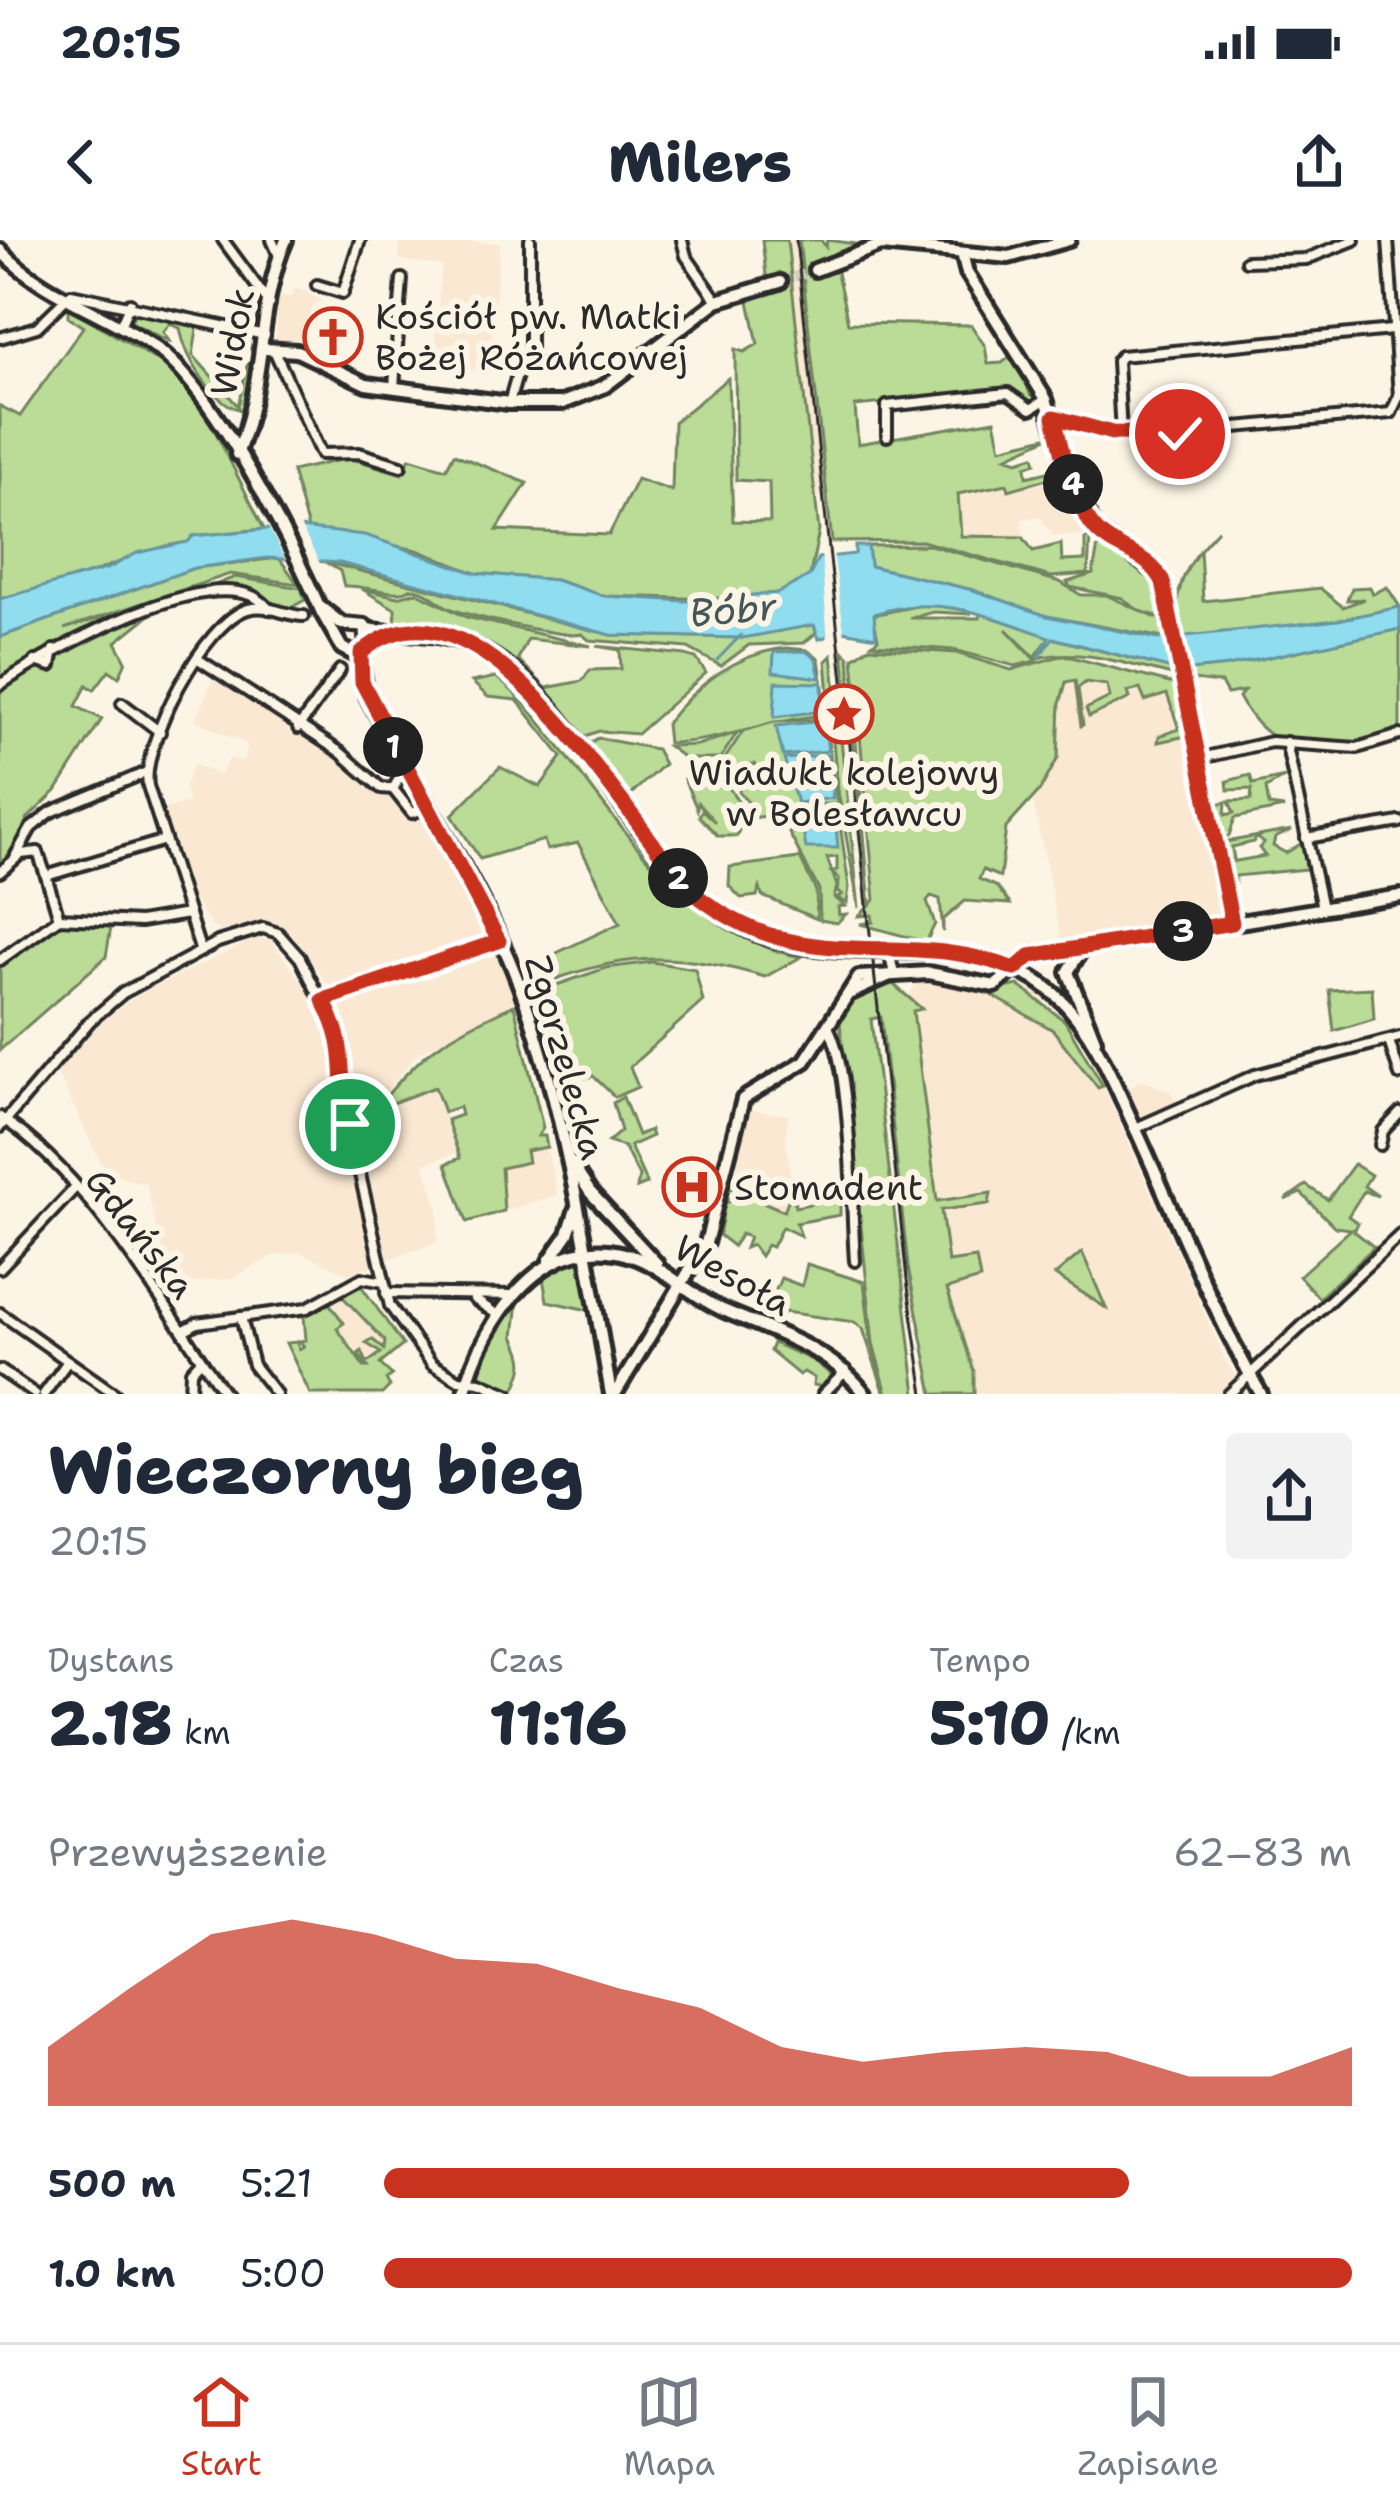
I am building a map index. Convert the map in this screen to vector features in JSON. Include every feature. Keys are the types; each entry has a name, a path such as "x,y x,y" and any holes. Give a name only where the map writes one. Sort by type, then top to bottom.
{"street":[{"path":"223,240 270,304"},
{"path":"272,240 279,256"},
{"name":"Widok","path":"237,454 268,344 270,304 286,240"},
{"path":"317,285 343,293 360,240"},
{"path":"509,403 517,375 530,364 530,240"},
{"path":"682,240 686,256 716,301"},
{"path":"815,270 881,245 954,248 1010,257 1069,240"},
{"path":"1246,261 1306,259 1354,240"},
{"path":"1054,417 1121,434 1386,416 1399,396 1388,240"},
{"path":"954,248 1046,399 1069,473 1095,529 1158,570 1232,923"},
{"path":"0,250 177,364 212,408 316,601 359,650 398,632"},
{"path":"394,388 402,279"},
{"path":"65,296 130,303 298,351 350,378 394,388 550,404 589,395 716,301 780,282"},
{"path":"0,338 37,327 65,296"},
{"path":"120,326 130,303"},
{"path":"1121,434 1117,361 1121,356 1392,330"},
{"name":"Widok","path":"268,344 321,454 359,453 401,466"},
{"path":"887,436 887,406 1008,393 1031,409 1046,399"},
{"path":"0,685 35,661 51,666 54,650 141,613 203,594 254,596 269,608"},
{"path":"200,949 147,772 178,685 232,616 269,608 304,616"},
{"name":"Zgorzelecka","path":"367,629 359,650 367,697 499,941 525,1001 577,1206 613,1394"},
{"path":"343,630 465,642 523,680 657,852 711,908 755,933 792,945 965,955 1015,969 1060,999 1098,1049"},
{"path":"198,659 340,752 382,788 393,789 412,813 425,808"},
{"path":"298,728 340,670"},
{"path":"122,703 160,732"},
{"path":"1197,759 1286,742 1358,748 1400,734"},
{"path":"1286,742 1322,908"},
{"path":"393,789 405,768"},
{"path":"0,872 31,829 84,796 147,772"},
{"path":"1306,838 1400,822"},
{"path":"31,829 59,918"},
{"path":"46,876 165,840"},
{"path":"14,858 38,852"},
{"path":"613,1394 682,1288 713,1226 740,1106 760,1086 800,1066 839,1005 858,987 892,975 942,974 995,986 1030,956 1400,896"},
{"path":"0,960 59,918 140,922 188,914"},
{"path":"2,1122 110,1003 200,949 255,929 272,929 289,941 344,1049 343,1100 367,1187 386,1293 419,1351 437,1368 466,1388 508,1394"},
{"path":"323,1000 499,941"},
{"path":"1087,946 1074,956 1068,972 1098,1049 1261,1394"},
{"path":"889,952 892,975"},
{"path":"827,1027 835,1039 854,1261"},
{"path":"1135,1128 1255,1076 1400,1037"},
{"path":"1389,1041 1400,1075"},
{"path":"1380,1145 1383,1132 1400,1112"},
{"name":"Gdańska","path":"2,1122 122,1242 225,1394"},
{"path":"564,1152 590,1192 663,1272"},
{"path":"0,1268 74,1189"},
{"path":"466,1388 498,1315 567,1237 577,1206"},
{"path":"1229,1394 1400,1235"},
{"path":"542,1270 586,1251"},
{"name":"Wesoła","path":"586,1251 619,1252 663,1272 682,1288 846,1372"},
{"path":"183,1331 312,1307 362,1278 384,1282"},
{"path":"386,1293 473,1299 513,1295"},
{"path":"473,1299 498,1315"},
{"path":"0,1312 116,1394"},
{"path":"241,1317 253,1365 276,1394"},
{"path":"190,1394 190,1371 200,1360"},
{"path":"44,1394 68,1361"},
{"path":"0,1370 35,1394"},
{"path":"823,1393 846,1372 865,1394"}],"shaded area":[{"path":"400,240 500,243 489,371 432,366 442,266 399,260"},
{"path":"787,240 799,240 827,497 815,498"},
{"path":"295,287 323,301 313,305 301,339 276,341 277,295 291,297"},
{"path":"1066,481 1083,535 1053,536 1039,516 1022,520 1023,537 961,537 957,491"},
{"path":"216,671 340,752 381,788 393,789 412,813 425,808 525,1002 419,1052 386,1091 377,1108 436,1087 458,1152 424,1164 438,1207 438,1242 348,1274 300,1252 272,1256 234,1278 170,1285 146,1184 106,1173 57,1072 98,1025 139,994 257,938 271,940 307,990 320,995 332,990 290,931 264,921 222,931 212,927 185,887 161,810 189,802 184,788 193,764 220,775 230,758 243,762 248,745 195,720"},
{"path":"1073,679 1111,679 1117,698 1182,680 1230,917 1062,944 1032,795 1061,729 1063,688"},
{"path":"920,980 982,992 1018,984 1039,995 1072,1029 1097,1072 1227,1364 1248,1394 974,1394 974,1371 947,1288 909,994"},
{"path":"1141,1079 1171,1092 1176,1102 1146,1117 1137,1115 1126,1091"},
{"path":"744,1109 788,1115 786,1141 793,1188 785,1212 728,1187 736,1181"},
{"path":"543,1128 557,1195 467,1222 446,1164"},
{"path":"354,1287 401,1345 339,1394 310,1394 290,1356 324,1337 311,1312"}],"green space":[{"path":"762,240 787,240 819,531 810,575 802,582 778,593 718,599 604,596 555,580 475,573 417,550 308,529 292,471 349,458 402,474 410,458 446,469 454,454 527,483 497,530 609,535 637,479 672,491 674,422 728,378 733,521 770,522 769,482 736,480 735,349 744,352 758,344 749,301 781,286 766,275"},
{"path":"799,240 821,240 826,247 827,240 863,245 820,263 816,274 836,268 848,323 971,325 985,346 988,364 1002,363 1015,353 1030,394 1040,397 1032,405 1010,390 855,406 858,444 995,420 1001,448 1054,435 1006,457 1018,461 1034,456 1036,463 1026,466 1027,477 1056,470 1060,463 1066,481 1052,483 1050,478 1009,490 1007,484 958,494 961,536 1023,537 1033,551 1061,544 1062,561 1085,560 1085,539 1090,537 1088,574 1051,577 922,541 832,542"},
{"path":"68,307 171,369 207,415 264,529 193,536 188,542 141,554 46,590 0,599 0,406 20,416 83,327 68,317"},
{"path":"136,310 198,323 193,355 238,406 247,365 255,358 248,343 257,354 245,411 222,400 202,378 180,328 170,324 163,332 169,341 164,339 131,322"},
{"path":"1099,540 1150,570 1164,618 1139,611 1122,598 1070,587 1067,582 1093,574"},
{"path":"930,545 1060,582 1081,595 1106,595 1165,622 1168,639 1047,616 973,590 870,566 868,546"},
{"path":"1200,550 1203,601 1320,588 1343,607 1364,599 1347,600 1352,588 1370,587 1373,594 1387,587 1400,607 1338,620 1179,639 1179,593"},
{"path":"279,558 298,584 230,574 64,629 196,589 67,637 0,680 0,637 194,568"},
{"path":"325,562 611,635 742,638 814,624 816,633 804,643 749,645 721,666 688,648 589,640 582,634 478,617 415,589 396,592 344,586 340,571"},
{"path":"235,577 301,588 305,600 288,609 241,590 207,588"},
{"path":"362,589 398,597 416,592 466,617 591,646 528,639 518,659 546,688 582,681 590,670 621,669 620,650 596,646 685,655 696,658 706,673 637,734 599,731 580,738 542,694 501,659 454,636 396,628 395,609"},
{"path":"926,604 971,611 909,618 980,618 981,613 1050,637 1035,657 1006,629 1036,661 1015,666 954,650 872,644 878,639 873,615"},
{"path":"156,610 116,642 126,661 119,677 109,670 94,690 87,685 76,706 102,719 56,791 27,819 29,825 0,866 0,690 35,666 54,669 56,653"},
{"path":"1400,629 1400,735 1357,744 1303,745 1277,739 1246,709 1239,697 1244,691 1227,694 1221,683 1081,655 1038,658 1052,638 1180,671 1228,666"},
{"path":"869,647 956,653 1011,670 1064,655 1177,685 1186,736 1158,742 1159,736 1179,729 1167,694 1145,701 1140,689 1128,692 1130,698 1089,717 1086,709 1110,697 1107,685 1086,682 1078,688 1081,726 1075,680 1066,682 1060,704 1058,758 1040,790 1006,828 1000,877 983,870 979,879 997,887 1010,904 965,901 943,920 943,932 940,899 931,896 927,902 935,924 926,942 860,924 873,922 872,915 859,916 875,900 853,658"},
{"path":"787,648 807,650 819,659 827,715 668,743 666,724 704,684 751,656"},
{"path":"843,651 849,657 870,905"},
{"path":"832,655 859,908 837,786 826,661"},
{"path":"496,677 536,717 634,844 692,903 724,927 760,945 801,957 765,977 674,959 620,962 532,988 527,967 620,923 578,843 547,850 544,840 480,859 452,815 500,767 540,787 562,757 517,700 488,697 472,682"},
{"path":"825,719 849,887 847,903 837,898 842,895 837,892 839,879 832,873 837,886 834,898 845,906 838,907 839,915 846,914 837,923 820,920 819,890 789,833 795,823 788,825 783,814 751,818 749,803 739,792 741,776 760,772 755,764 736,768 739,775 722,763 743,731 774,722","holes":["837,857 837,870 832,872 827,858"]},
{"path":"737,733 720,759 685,759 668,746 697,745"},
{"path":"598,738 656,749 664,764 628,797 656,840 585,746"},
{"path":"1250,775 1253,784 1285,777 1266,788 1269,806 1284,808 1235,818 1229,836 1220,838 1213,805 1226,802 1225,815 1234,813 1229,801 1251,800 1252,789 1228,790 1227,781"},
{"path":"684,779 729,788 745,811 737,836 718,836 699,816 702,810 715,822 698,803 697,809"},
{"path":"1292,830 1275,838 1273,846 1286,853 1302,843 1307,869 1235,876 1235,882 1228,878 1225,863 1265,856 1259,848 1264,843 1256,837 1254,842 1232,847 1234,859 1224,861 1220,843"},
{"path":"800,858 816,891 817,919 762,896 760,888 757,896 741,898 729,886 730,867"},
{"path":"59,918 112,921 106,957 0,1050 0,960"},
{"path":"652,962 695,969 703,1001 630,1067 638,1087 615,1097 593,1076 555,1085 533,993 606,968"},
{"path":"893,984 922,1009 913,1011 937,1201 991,1193 989,1204 941,1210 948,1262 976,1258 980,1279 947,1289 974,1371 974,1394 933,1394 908,1267 881,1017 871,1019 916,1394 887,1394 873,1343 840,1022 858,995"},
{"path":"1018,985 1065,1021 1103,1086 1098,1088 1053,1030 986,992"},
{"path":"1372,988 1374,1019 1334,1031 1329,990"},
{"path":"514,1005 543,1128 538,1136 545,1136 547,1147 526,1151 528,1162 501,1168 504,1211 467,1222 446,1164 460,1158 447,1120 461,1115 459,1107 444,1112 435,1087 376,1109 437,1047"},
{"path":"623,1097 638,1135 650,1130 652,1136 630,1146 647,1184 637,1188 639,1176 624,1147 608,1142 621,1131 613,1103"},
{"path":"1354,1164 1371,1175 1364,1186 1378,1196 1364,1191 1348,1216 1358,1223 1354,1231 1374,1247 1319,1298 1299,1276 1351,1229 1335,1227 1301,1193 1285,1200 1306,1185 1328,1200"},
{"path":"728,1187 784,1211 793,1188 795,1207 840,1198 840,1215 796,1223 801,1236 782,1227 772,1247 767,1245 760,1256 752,1245 745,1248 749,1237 741,1234 733,1246 719,1235 725,1203 733,1200 727,1197"},
{"path":"1082,1252 1106,1308 1055,1275"},
{"path":"580,1262 588,1310 547,1301 543,1278"},
{"path":"807,1264 864,1282 871,1340 885,1394 863,1329 854,1322 785,1312 771,1324 770,1313 763,1320 781,1278 802,1286"},
{"path":"362,1287 403,1345 380,1364 392,1375 386,1380 390,1386 382,1394 310,1394 286,1343 297,1342 299,1349 304,1346 299,1341 306,1340 304,1316 286,1316 311,1313 329,1303 344,1323 337,1328 368,1367 358,1354 362,1351 367,1363 381,1353 366,1343 372,1339 384,1349 385,1341 341,1295"},
{"path":"518,1302 514,1336 523,1364 513,1392 479,1374 497,1329"},
{"path":"773,1343 814,1361 834,1377 825,1387 813,1385 814,1378 804,1372 799,1375 770,1351"}],"water":[{"name":"Bóbr","path":"290,527 365,535 475,573 555,580 604,596 685,601 778,593 810,575 818,558 855,554 855,546 868,546 870,566 973,590 1047,616 1158,639 1338,620 1400,607 1400,629 1228,666 1180,671 1053,638 1038,658 1049,637 984,615 942,607 897,608 874,614 876,637 843,631 819,639 814,625 742,638 611,635 340,563 267,558 194,568 0,637 0,599 109,568 137,553 188,542 193,536"},
{"path":"806,651 816,659 820,678 773,672 774,652"},
{"path":"776,682 822,683 823,711 774,717"},
{"path":"824,721 828,751 783,756 776,726"},
{"path":"828,755 833,798 797,803 784,759"},
{"path":"834,804 838,848 806,848 799,810"}],"pier":[{"path":"298,522 323,569 288,565 266,523"},
{"path":"833,551 845,638 828,642 821,552"}],"waterway":[{"name":"Bóbr","path":"717,660 741,635"}],"tunnel":[{"path":"780,282 815,270"}],"railway":[{"path":"796,240 907,1280 924,1394"}],"place":[{"name":"Kościół pw. Matki Bożej Różańcowej","path":"333,337"},
{"name":"Wiadukt kolejowy w Bolesławcu","path":"844,714"},
{"name":"Stomadent","path":"692,1187"}],"route":[{"path":"350,1124 342,1091 344,1049 323,1000 499,941 362,682 361,653 376,639 398,632 452,638 480,649 513,671 690,890 725,917 766,938 835,951 965,955 1015,969 1030,956 1232,923 1163,582 1158,570 1095,529 1069,473 1054,417 1112,433 1180,434"}]}
